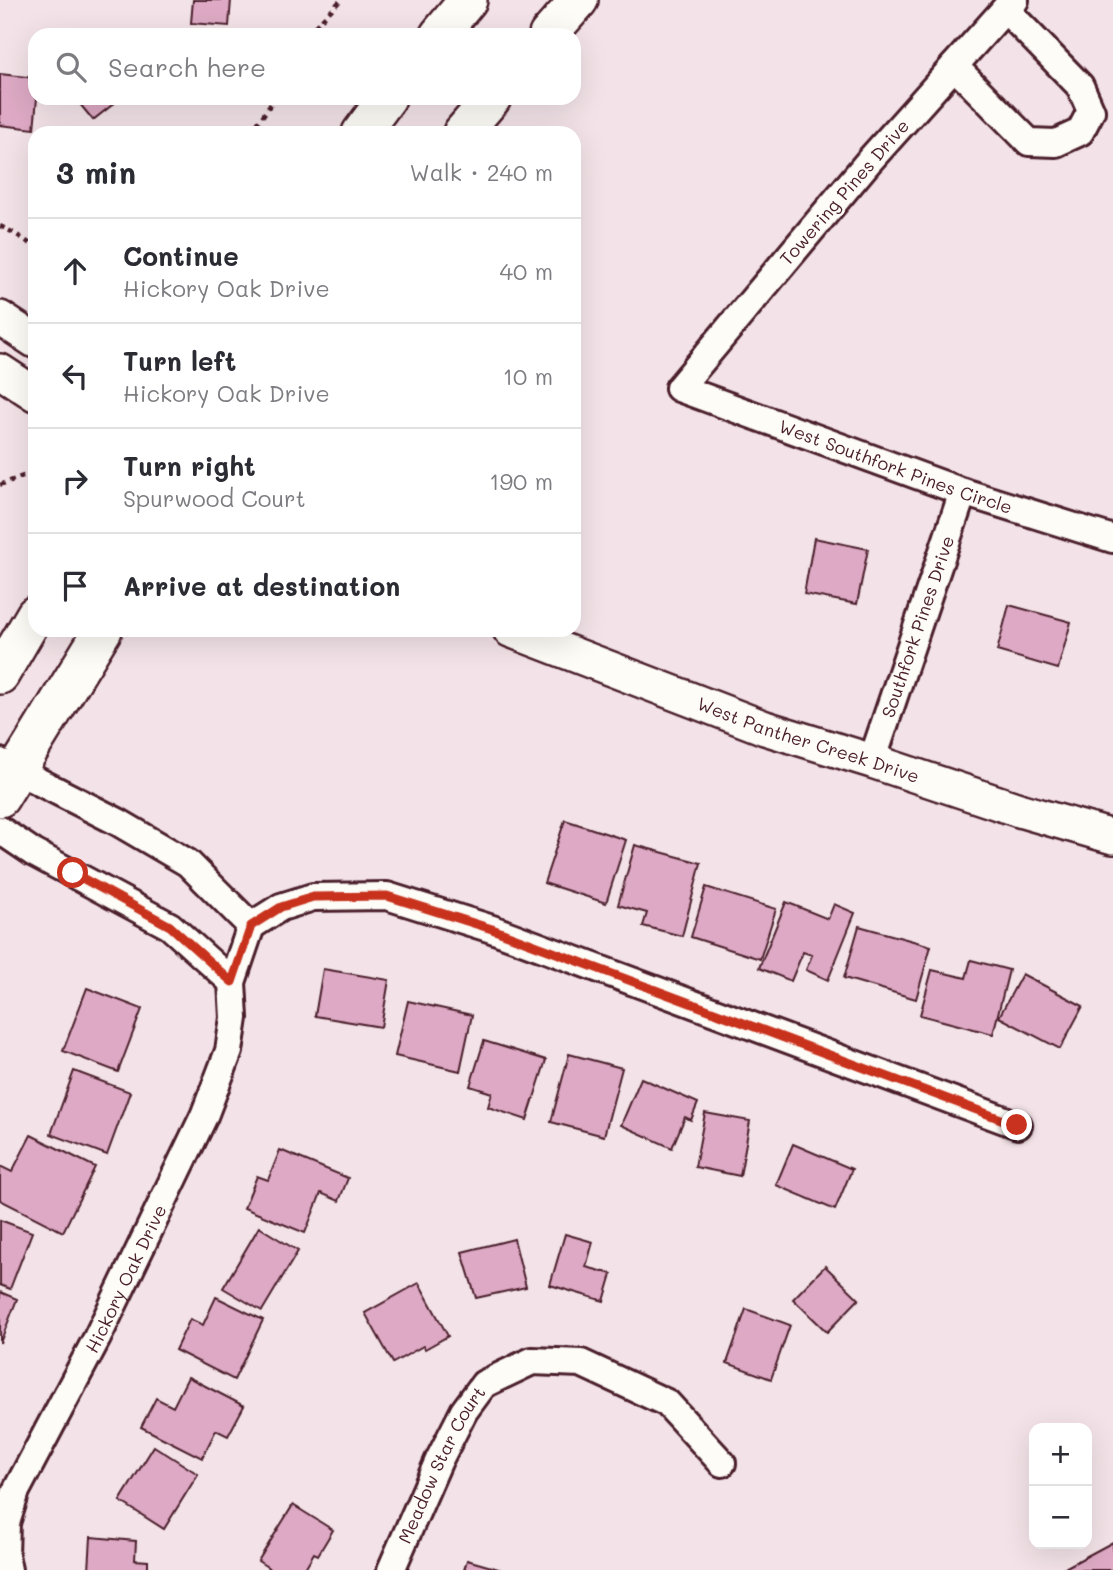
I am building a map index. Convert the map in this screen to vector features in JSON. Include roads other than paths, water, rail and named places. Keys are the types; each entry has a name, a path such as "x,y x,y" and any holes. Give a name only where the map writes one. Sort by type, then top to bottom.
{"main road":[{"path":"445,28 468,0"},
{"path":"554,28 579,0"},
{"path":"366,126 382,105"},
{"path":"467,126 486,105"},
{"path":"0,675 28,627"},
{"path":"5,777 98,637"}],"street":[{"path":"954,66 1029,142 1056,143 1080,132 1090,111 1080,86 1010,4"},
{"name":"Towering Pines Drive","path":"678,388 869,161 1010,4"},
{"path":"0,318 28,336"},
{"path":"0,371 28,389"},
{"name":"West Southfork Pines Circle","path":"678,388 963,492 1113,539"},
{"name":"Southfork Pines Drive","path":"872,761 963,492"},
{"name":"West Panther Creek Drive","path":"528,637 765,728 1019,810 1113,837"},
{"path":"5,777 118,822 188,863 251,926 281,907 313,897 387,896 492,929 1017,1125"},
{"path":"0,830 34,853 170,926 232,982"},
{"name":"Hickory Oak Drive","path":"8,1570 5,1555 6,1523 16,1491 97,1338 204,1116 229,1051 234,1018 232,982 251,926"},
{"name":"Meadow Star Court","path":"391,1570 439,1460 464,1411 484,1384 532,1361 582,1363 667,1403 722,1463"}]}
